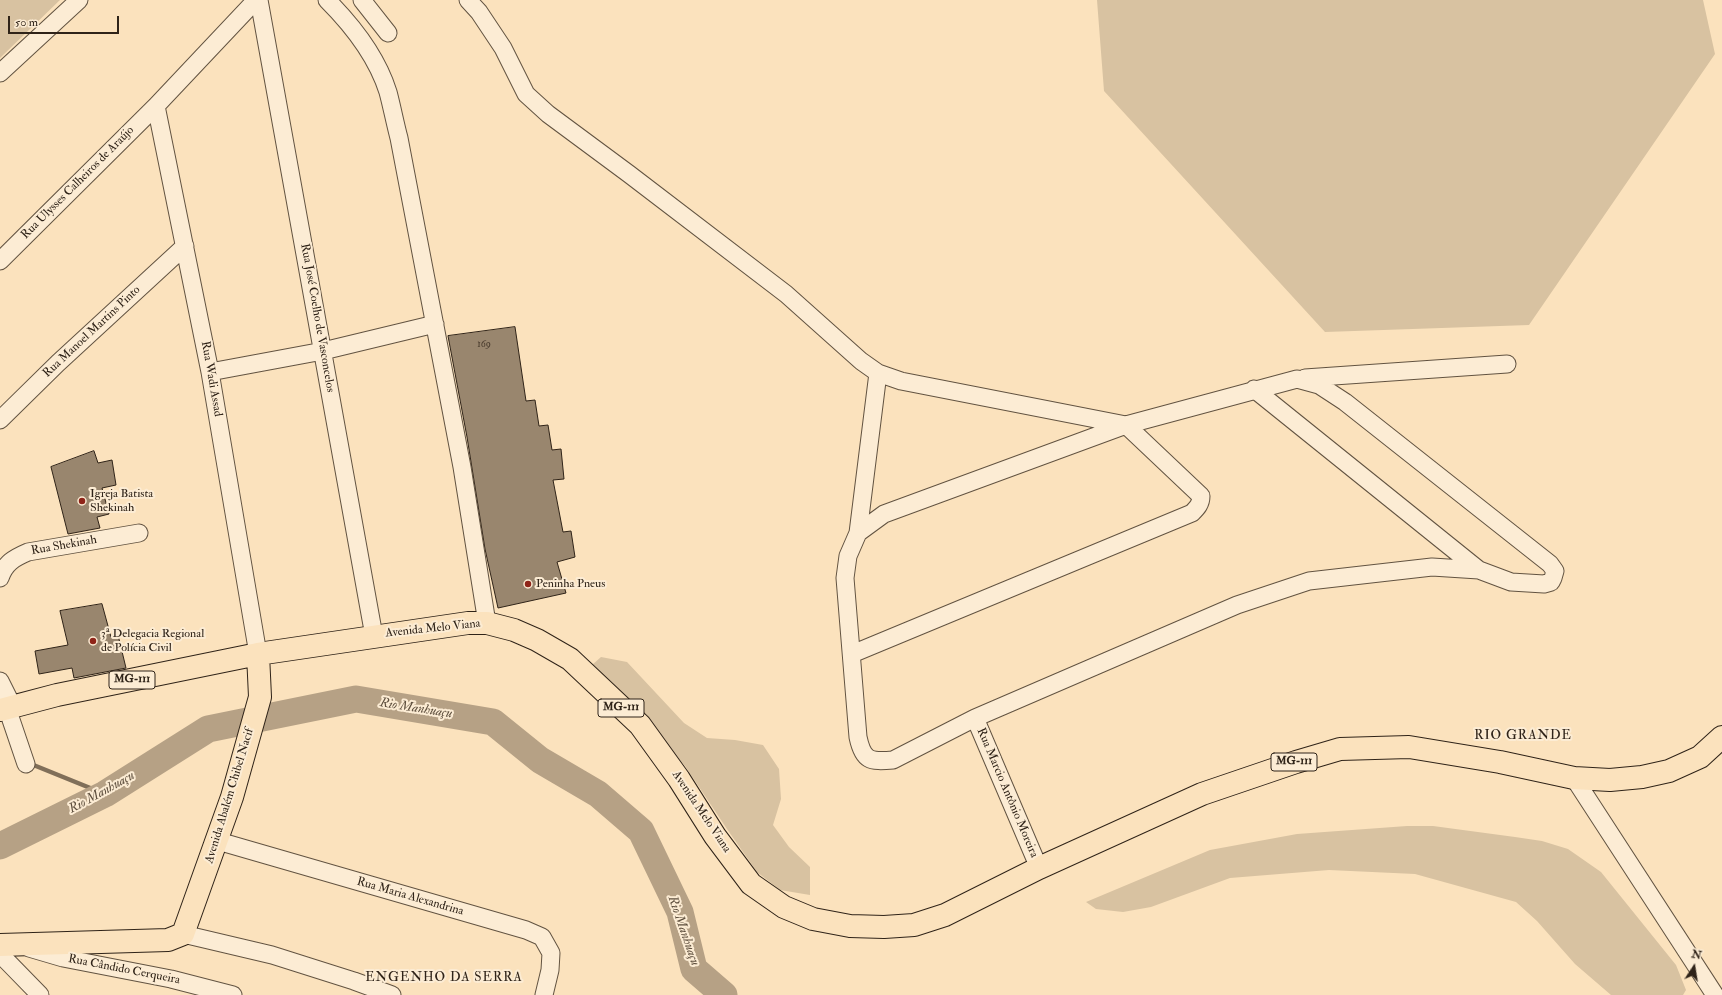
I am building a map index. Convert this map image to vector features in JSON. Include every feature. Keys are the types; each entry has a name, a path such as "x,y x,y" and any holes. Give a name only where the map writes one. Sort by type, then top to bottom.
{"main road":[{"name":"Avenida Melo Viana","path":"7,708 57,695 258,654 468,623 487,623 514,630 537,640 570,659 640,725 679,779 715,836 751,884 784,907 813,919 850,926 884,927 914,925 945,915 1039,868"},
{"name":"Avenida Abalém Chibel Nacif","path":"183,934 218,841 260,698 258,654"},
{"name":"MG-111","path":"1039,868 1202,794 1296,762 1340,750 1409,747 1500,762 1574,778 1610,780 1642,777 1669,771 1700,757 1722,737"},
{"path":"5,948 168,940 183,934"}],"street":[{"path":"0,73 79,0"},
{"name":"Rua Ulysses Calheiros de Araújo","path":"0,261 156,106 256,0"},
{"name":"Rua José Coelho de Vasconcelos","path":"259,0 374,636"},
{"path":"327,0 344,17 370,51 387,91 399,138 462,467 487,623"},
{"path":"362,0 388,33"},
{"path":"468,0 479,12 503,48 526,94 548,114 786,294 861,362 878,373 901,381 1126,425 1201,496 1198,507 1192,514 852,654"},
{"name":"Rua Wadi Assad","path":"156,106 210,372 258,654"},
{"name":"Rua Manoel Martins Pinto","path":"0,420 58,363 185,246"},
{"path":"210,372 323,351 435,324"},
{"path":"858,533 884,514 1126,425 1254,389 1297,379 1507,364"},
{"path":"878,373 858,533 848,556 845,578 858,737 861,751 869,759 879,761 893,760 975,718 1237,604 1309,581 1432,567 1479,570 1510,582 1544,584 1550,582 1554,578 1554,571 1550,564 1345,402 1319,385 1297,379"},
{"path":"1254,389 1479,570"},
{"name":"Rua Shekinah","path":"0,578 3,571 12,559 28,552 139,533"},
{"path":"0,681 7,708 26,764"},
{"name":"Rua Marcio Antônio Moreira","path":"975,718 1039,868"},
{"path":"1574,778 1715,995"},
{"name":"Rua Maria Alexandrina","path":"218,841 526,930 542,937 551,953 550,970 544,995"},
{"path":"183,934 272,955 354,981 392,995"},
{"path":"5,948 40,995"},
{"name":"Rua Cândido Cerqueira","path":"5,948 171,979 233,995"}],"shaded area":[{"path":"0,0 60,0 0,58"},
{"path":"1097,0 1703,0 1715,54 1529,325 1325,332 1104,91"},
{"path":"601,657 627,662 684,723 707,738 735,740 763,745 779,769 781,799 773,825 789,847 810,867 810,895 780,890 757,872 685,766 633,705 592,665"},
{"path":"1407,826 1433,826 1515,837 1542,841 1568,849 1601,872 1676,965 1686,990 1683,995 1611,995 1575,964 1537,921 1516,902 1415,874 1329,870 1230,878 1151,907 1123,912 1096,909 1086,902 1210,850 1297,834"}],"building":[{"path":"515,327 526,401 535,400 539,426 548,425 552,450 561,449 564,479 553,480 563,532 571,531 575,557 557,562 566,593 498,608 485,549 467,437 448,336"},
{"name":"Igreja Batista Shekinah","path":"94,451 98,463 112,460 116,485 102,488 109,514 97,517 100,528 68,534 51,467"},
{"name":"3ª Delegacia Regional de Polícia Civil","path":"102,604 111,637 118,635 126,668 74,678 72,668 39,674 35,651 68,645 60,611"}],"waterway":[{"name":"Rio Manhuaçu","path":"0,846 105,794 208,729 356,699 493,722 540,760 598,794 641,831 680,912 694,969 724,995"},
{"path":"31,764 105,794"}],"place":[{"name":"Igreja Batista Shekinah","path":"82,501"},
{"name":"Peninha Pneus","path":"528,584"},
{"name":"3ª Delegacia Regional de Polícia Civil","path":"93,641"}],"district":[{"name":"RIO GRANDE","path":"1523,736"},
{"name":"ENGENHO DA SERRA","path":"444,978"}]}
